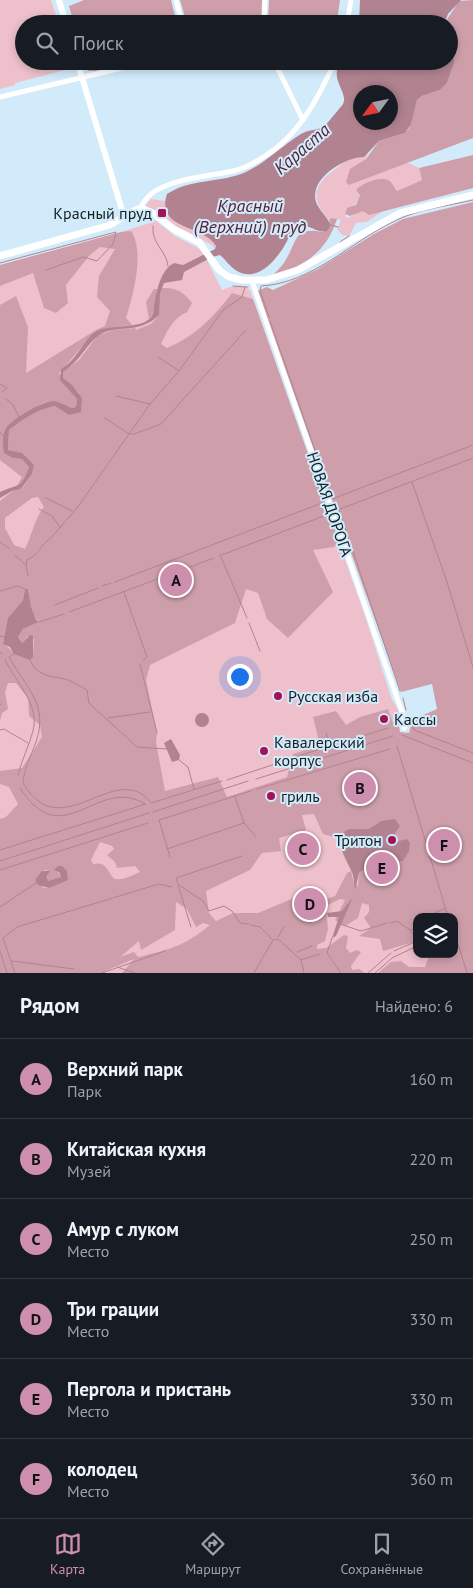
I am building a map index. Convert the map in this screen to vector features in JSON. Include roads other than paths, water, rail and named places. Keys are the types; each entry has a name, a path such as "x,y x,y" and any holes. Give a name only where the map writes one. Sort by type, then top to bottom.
{"main road":[{"path":"0,256 110,224 141,208 153,213 175,230 199,242 219,270 228,277 252,281 274,279 298,270 400,213 473,195"}],"street":[{"path":"59,0 63,15"},
{"path":"176,0 180,15"},
{"path":"264,15 265,0"},
{"path":"349,15 351,0"},
{"path":"80,70 122,210 127,214"},
{"path":"0,98 112,70"},
{"path":"278,70 303,120"},
{"path":"141,208 142,203 164,186 250,165 276,148 303,120 319,95 331,70"},
{"name":"НОВАЯ ДОРОГА","path":"252,281 403,715 406,725 404,728"}],"water":[{"path":"360,0 461,0 448,15 359,15"},
{"name":"Красный (Верхний) пруд","path":"338,70 452,70 447,83 440,90 422,96 417,100 411,124 405,133 379,141 364,157 339,165 323,177 315,193 317,205 331,225 327,231 319,231 305,226 295,228 278,256 259,272 252,274 237,271 220,255 212,257 184,272 182,280 164,283 160,293 159,315 151,321 135,327 112,330 98,336 74,363 63,372 63,378 72,385 82,398 81,412 69,415 55,406 49,407 31,415 9,430 8,450 22,453 34,465 32,474 21,489 12,491 0,498 0,492 22,482 29,467 22,459 13,458 4,453 3,436 8,426 27,411 49,402 54,401 72,408 76,407 77,399 60,380 61,369 72,360 87,339 101,329 135,325 149,319 154,312 156,295 162,276 169,266 174,263 183,265 215,249 216,246 210,239 174,221 168,214 165,206 167,194 194,183 241,174 265,161 301,134 326,125 343,104 344,99 338,79"},
{"path":"25,589 28,589 31,607 36,620 39,622 23,629 18,637 22,643 30,635 33,636 33,657 30,660 14,654 10,647 3,644 8,618 23,600"},
{"path":"199,713 205,713 209,720 205,727 199,727 195,723 195,717"},
{"path":"171,739 180,755 179,760 172,762 164,743"},
{"path":"395,819 400,826 394,835 395,842 407,839 410,843 409,851 403,861 363,870 359,873 355,890 353,875 340,844 343,833 349,829 368,829 381,821"},
{"path":"58,866 62,866 67,871 68,880 49,888 38,885 35,880 42,871 50,871 47,876 48,881 61,877 59,872 54,870"},
{"path":"353,897 336,936 332,938 339,917 328,917 327,913 342,911"}],"waterway":[{"path":"269,317 260,291 261,286 298,278 331,260 378,230 404,217 473,200"},
{"path":"331,225 338,227"},
{"path":"153,226 154,238 165,256 168,266"},
{"path":"0,263 116,232 113,244 97,261 83,257 46,270"},
{"path":"340,242 349,236"},
{"path":"233,286 245,287"},
{"path":"150,404 179,371 223,310 242,297 245,287 248,287"},
{"path":"270,321 332,499 473,445"},
{"path":"26,565 27,560 50,539 77,508 129,434 161,424 245,331"},
{"path":"158,357 178,370"},
{"path":"0,384 7,388 2,392"},
{"path":"105,418 129,434 150,404 116,396"},
{"path":"6,399 13,405 19,417"},
{"path":"0,432 4,437"},
{"path":"335,511 473,458"},
{"path":"412,482 447,582 473,667"},
{"path":"46,498 72,511"},
{"path":"115,582 322,503"},
{"path":"39,509 52,516 60,527"},
{"path":"339,510 400,691"},
{"path":"219,556 329,514"},
{"path":"0,542 10,549"},
{"path":"15,555 26,565 28,576"},
{"path":"221,557 247,618"},
{"path":"69,612 214,558"},
{"path":"102,586 111,583"},
{"path":"0,591 17,586 25,589"},
{"path":"55,605 98,588"},
{"path":"124,592 147,657 143,661"},
{"path":"39,622 64,614"},
{"path":"249,623 260,651"},
{"path":"0,636 6,637"},
{"path":"14,654 9,657 34,697 40,717 36,742 26,767 23,783 38,801 54,808 71,806 122,790 137,792 151,803 222,781"},
{"path":"5,660 26,694 33,712 33,731 18,775"},
{"path":"30,660 33,666 41,673 68,680 87,690 89,703 137,747 167,749"},
{"path":"140,664 157,733"},
{"path":"403,698 406,710"},
{"path":"108,718 150,712"},
{"path":"409,719 414,730 473,753"},
{"path":"340,743 388,728"},
{"path":"0,730 4,729 28,743"},
{"path":"289,759 330,746 326,733"},
{"path":"402,735 473,763"},
{"path":"256,779 393,736"},
{"path":"397,746 447,913"},
{"path":"257,789 390,749"},
{"path":"179,760 188,767 194,789"},
{"path":"227,780 284,761"},
{"path":"153,812 248,781"},
{"path":"20,788 36,807 51,815 66,815 111,798 128,797 145,804"},
{"path":"170,857 159,820 251,791"},
{"path":"235,797 244,823 256,837"},
{"path":"0,850 146,804"},
{"path":"0,861 149,813"},
{"path":"0,870 148,823"},
{"path":"167,849 244,823"},
{"path":"191,927 176,878 242,856"},
{"path":"0,907 36,883"},
{"path":"15,973 3,938 17,927 159,884 172,887"},
{"path":"179,885 203,901 209,911 224,906 232,911 240,923 249,924"},
{"path":"434,913 446,908"},
{"path":"390,923 397,921 413,934"},
{"path":"340,924 361,931 387,923"},
{"path":"251,925 260,927 272,939"},
{"path":"278,937 284,927"},
{"path":"332,938 327,953 341,973"},
{"path":"254,973 273,940 278,939 301,960 304,973"},
{"path":"394,951 413,943"},
{"path":"458,944 467,973"},
{"path":"297,952 312,946"},
{"path":"375,973 392,958 413,948"},
{"path":"0,951 7,973"},
{"path":"102,973 165,951"},
{"path":"368,973 391,953"},
{"path":"301,960 320,954"},
{"path":"12,961 74,969"},
{"path":"117,967 135,973"}],"place":[{"name":"Красный пруд","path":"162,213"},
{"name":"Верхний парк","path":"176,580"},
{"name":"Русская изба","path":"278,696"},
{"name":"Кассы","path":"384,719"},
{"name":"Кавалерский корпус","path":"264,751"},
{"name":"Китайская кухня","path":"360,788"},
{"name":"гриль","path":"271,796"},
{"name":"Тритон","path":"392,840"},
{"name":"колодец","path":"444,845"},
{"name":"Амур с луком","path":"303,849"},
{"name":"Пергола и пристань","path":"382,868"},
{"name":"Три грации","path":"310,904"}],"water label":[{"name":"Караста","path":"302,149"}]}
